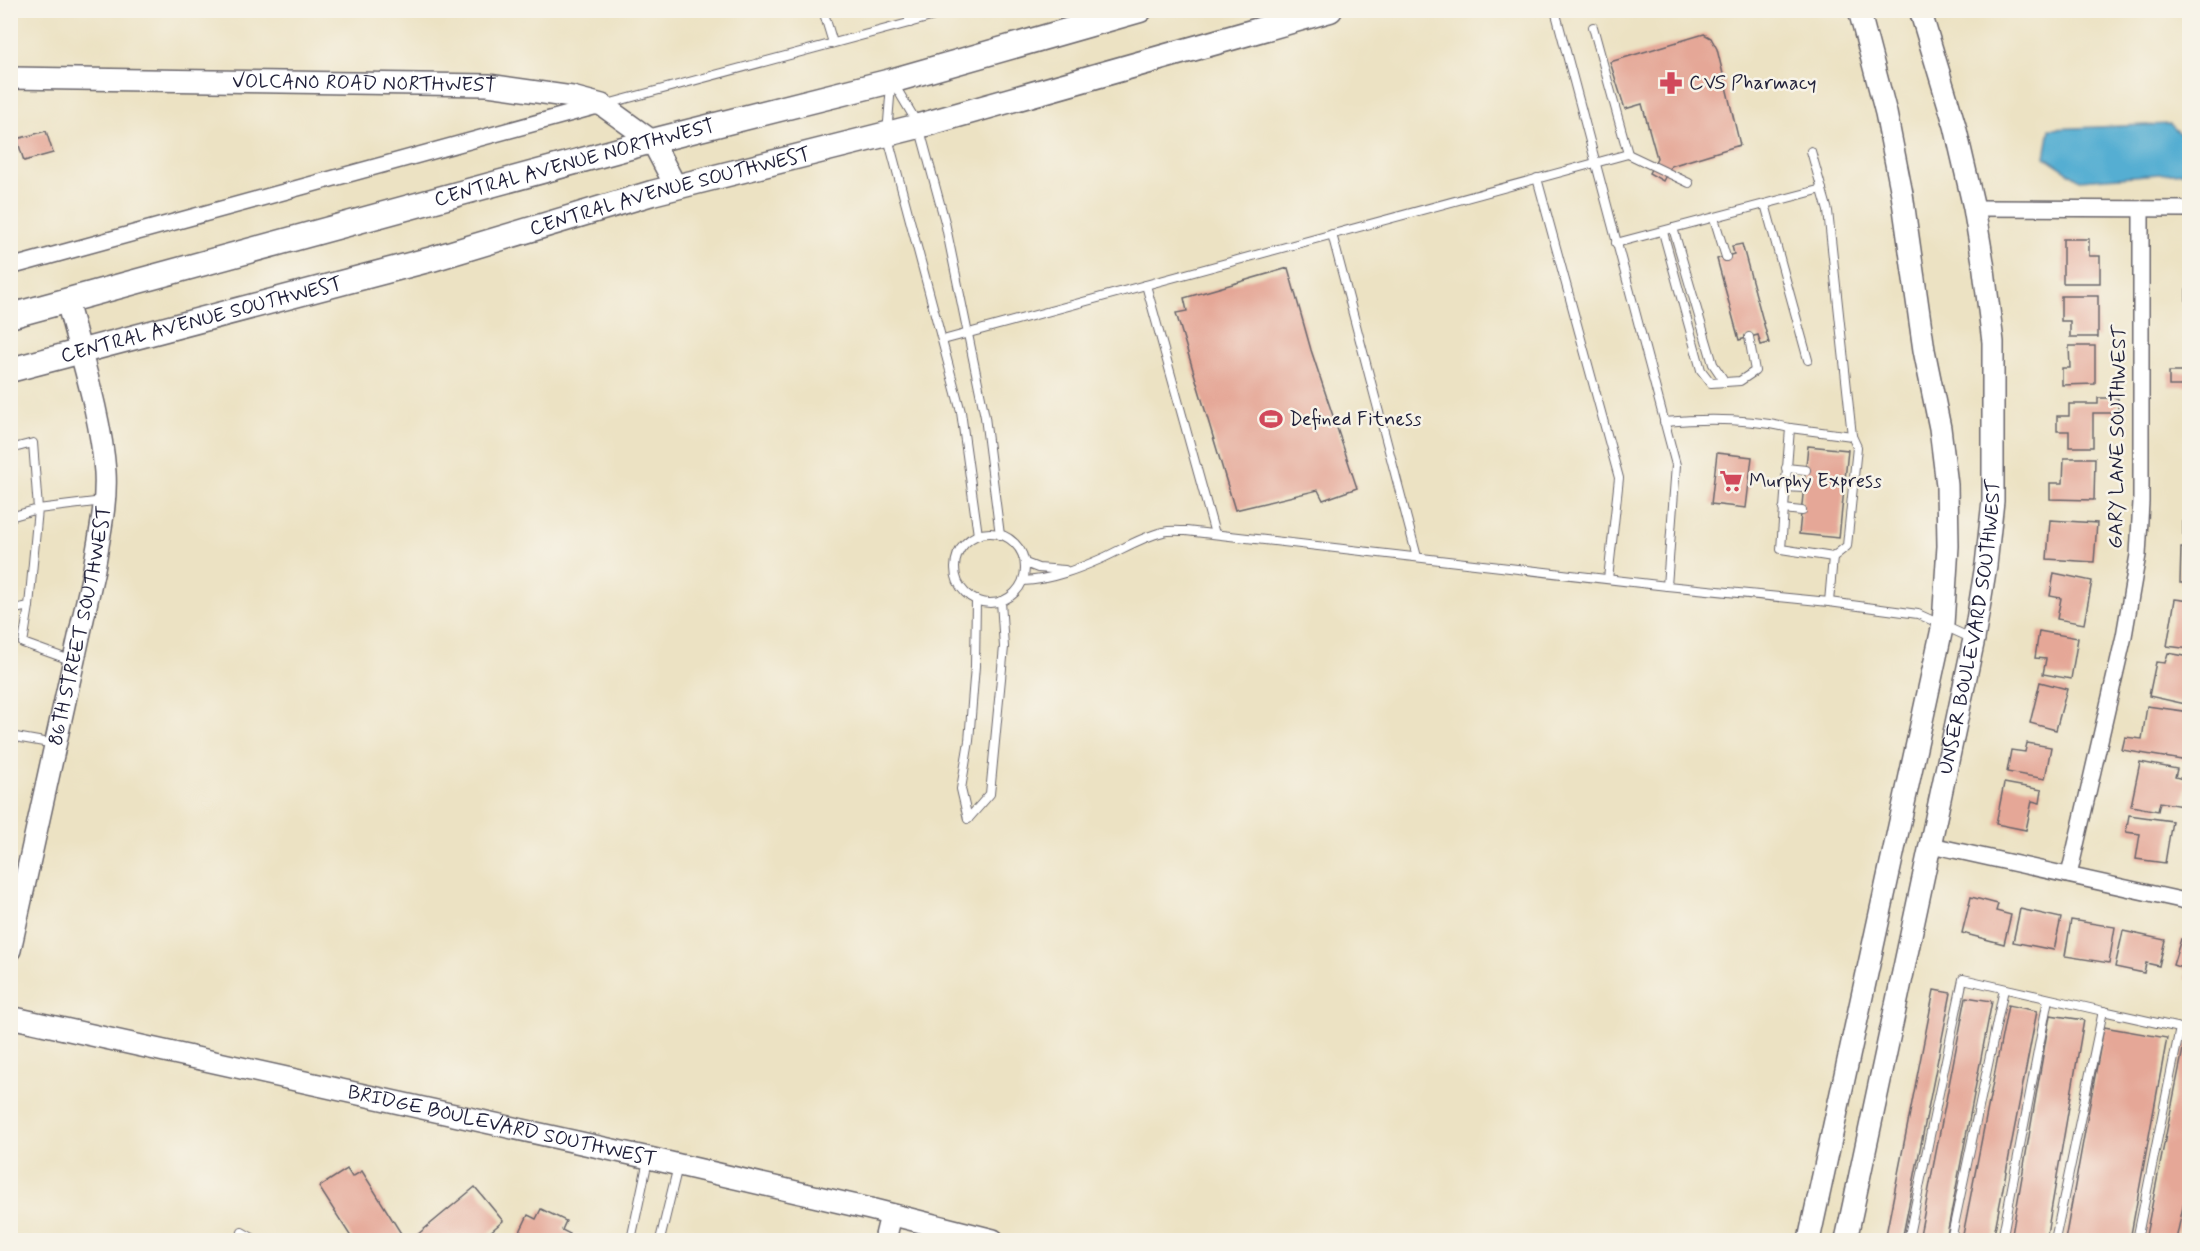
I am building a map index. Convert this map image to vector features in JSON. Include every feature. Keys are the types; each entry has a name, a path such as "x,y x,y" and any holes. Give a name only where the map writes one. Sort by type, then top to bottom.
{"main road":[{"name":"CENTRAL AVENUE NORTHWEST","path":"10,316 652,141 891,81 1140,10"},
{"name":"UNSER BOULEVARD SOUTHWEST","path":"1809,1240 1942,624 1948,546 1947,485 1940,428 1924,350 1902,194 1886,113 1859,10"},
{"name":"UNSER BOULEVARD SOUTHWEST","path":"1846,1240 1974,639 1986,566 1993,501 1993,342 1974,208 1955,126 1920,10"},
{"name":"CENTRAL AVENUE SOUTHWEST","path":"10,370 432,259 676,187 919,126 1320,12"},
{"name":"VOLCANO ROAD NORTHWEST","path":"10,78 488,85 572,97 602,105 652,141 676,187"},
{"name":"86TH STREET SOUTHWEST","path":"12,940 75,661 94,568 104,501 105,473 100,434 67,301"},
{"name":"BRIDGE BOULEVARD SOUTHWEST","path":"10,1017 649,1158 859,1206 993,1240"},
{"path":"885,1240 891,1215"}],"street":[{"path":"10,267 602,105"},
{"path":"1974,208 2190,209"},
{"name":"GARY LANE SOUTHWEST","path":"2069,875 2124,636 2138,555 2141,502 2141,209"},
{"path":"1931,845 2190,902"}],"lane":[{"path":"823,10 833,43"},
{"path":"907,10 910,23"},
{"path":"602,105 957,10"},
{"path":"1554,10 1676,465 1667,586"},
{"path":"1593,27 1628,154"},
{"path":"891,81 919,126 945,222 985,417 1000,534"},
{"path":"891,81 887,134 943,340 960,412 978,535"},
{"path":"1811,151 1828,211 1851,436 1857,447 1847,546 1833,557 1829,602"},
{"path":"943,340 1628,154 1689,183"},
{"path":"1537,178 1620,478 1608,579"},
{"path":"1616,243 1822,189"},
{"path":"1765,204 1808,360"},
{"path":"1714,218 1726,257"},
{"path":"1673,228 1713,364 1725,382"},
{"path":"1663,232 1701,370 1711,383 1740,381 1755,371 1749,337"},
{"path":"1332,234 1417,557"},
{"path":"1146,285 1215,534"},
{"path":"1664,422 1708,418 1772,424 1851,436"},
{"path":"1791,428 1781,549 1833,557"},
{"path":"10,449 33,443 38,509 29,606 23,643 75,661"},
{"path":"1786,468 1806,470"},
{"path":"1846,473 1855,473"},
{"path":"1785,487 1804,489"},
{"path":"1844,493 1853,493"},
{"path":"10,517 38,509 104,501"},
{"path":"1783,509 1802,511"},
{"path":"1842,514 1851,515"},
{"path":"1023,581 1040,580 1070,570 1104,558 1136,541 1165,531 1215,534 1667,586 1829,602 1918,614 1974,639"},
{"path":"1000,534 1017,545 1025,563 1023,581 1010,597 1001,601 993,603 976,600 966,594 959,585 955,573 955,561 967,541 978,535 1000,534"},
{"path":"1025,563 1038,568 1070,570"},
{"path":"976,600 975,666 969,741 961,789 968,819 990,794 1004,647 1001,601"},
{"path":"10,610 29,606"},
{"path":"10,736 56,745"},
{"path":"1908,1240 1963,979 2190,1031"},
{"path":"1951,1240 2004,989"},
{"path":"2002,1240 2048,999"},
{"path":"2055,1240 2103,1011"},
{"path":"2137,1240 2180,1028"},
{"path":"631,1240 649,1158"},
{"path":"660,1240 678,1165"},
{"path":"240,1240 242,1232 256,1240"}],"water":[{"path":"2170,124 2189,142 2189,168 2186,172 2080,180 2045,157 2050,129"}],"building":[{"name":"CVS Pharmacy","path":"1704,34 1711,38 1717,49 1740,145 1671,166 1663,181 1649,173 1657,158 1642,104 1625,109 1610,62"},
{"path":"46,131 53,153 24,161 17,139"},
{"path":"2063,239 2089,239 2089,256 2100,256 2100,283 2063,283"},
{"path":"2186,239 2190,239 2190,277 2186,277"},
{"path":"1742,244 1769,343 1761,345 1758,335 1739,340 1717,259 1734,254 1732,246"},
{"name":"Defined Fitness","path":"1288,268 1311,350 1357,488 1323,500 1318,490 1235,510 1176,313 1187,311 1184,298"},
{"path":"2186,289 2190,289 2190,335 2186,335"},
{"path":"2061,296 2098,296 2098,337 2070,337 2070,321 2061,321"},
{"path":"2069,346 2095,346 2095,384 2062,385 2062,368 2070,368"},
{"path":"2169,372 2190,372 2190,386 2169,386"},
{"path":"2098,398 2118,398 2118,413 2093,413 2093,447 2069,447 2069,431 2057,431 2057,416 2069,416 2069,404 2098,404"},
{"name":"Murphy Express","path":"1808,446 1848,450 1839,538 1799,534"},
{"name":"Murphy Express","path":"1717,453 1752,457 1746,508 1711,504"},
{"path":"2064,458 2095,458 2094,500 2050,499 2050,483 2063,483"},
{"path":"2183,494 2190,494 2190,535 2183,535"},
{"path":"2050,520 2097,523 2094,562 2047,559"},
{"path":"2181,548 2190,548 2190,583 2180,583"},
{"path":"2054,573 2092,581 2084,624 2057,619 2061,598 2050,596"},
{"path":"2175,599 2190,601 2190,649 2167,646"},
{"path":"2039,631 2078,638 2071,679 2043,674 2046,659 2035,658"},
{"path":"2168,653 2190,657 2190,705 2149,696 2156,662 2165,663"},
{"path":"2040,682 2067,689 2056,730 2030,723"},
{"path":"2147,706 2190,712 2188,761 2122,750 2125,737 2142,739"},
{"path":"2027,743 2051,747 2045,779 2007,772 2011,750 2025,752"},
{"path":"2140,762 2177,769 2175,777 2187,780 2182,806 2160,802 2158,811 2131,806"},
{"path":"2004,783 2042,790 2040,803 2032,801 2026,830 1996,824"},
{"path":"2129,815 2172,821 2165,863 2136,859 2140,834 2126,832"},
{"path":"1971,897 1998,904 1996,911 2011,915 2004,944 1962,933"},
{"path":"2020,909 2061,918 2054,950 2013,942"},
{"path":"2071,920 2115,927 2109,963 2065,956"},
{"path":"2123,931 2165,940 2159,966 2146,963 2144,973 2115,967"},
{"path":"2181,939 2190,942 2190,981 2185,979 2188,970 2173,965"},
{"path":"1934,990 1951,993 1902,1240 1885,1240"},
{"path":"1966,997 1992,1001 1946,1240 1919,1240"},
{"path":"2008,1005 2037,1011 1993,1240 1962,1240"},
{"path":"2050,1015 2084,1020 2046,1240 2011,1240"},
{"path":"2104,1027 2167,1038 2130,1240 2065,1240"},
{"path":"2184,1044 2190,1045 2190,1174 2176,1240 2145,1240"},
{"path":"347,1169 352,1177 362,1171 402,1235 393,1240 353,1240 319,1187"},
{"path":"475,1187 503,1221 481,1240 411,1240"},
{"path":"541,1209 566,1221 562,1230 570,1234 567,1240 516,1240 528,1215 536,1219"}],"place":[{"name":"CVS Pharmacy","path":"1671,83"},
{"name":"Defined Fitness","path":"1271,419"},
{"name":"Murphy Express","path":"1731,481"}]}
